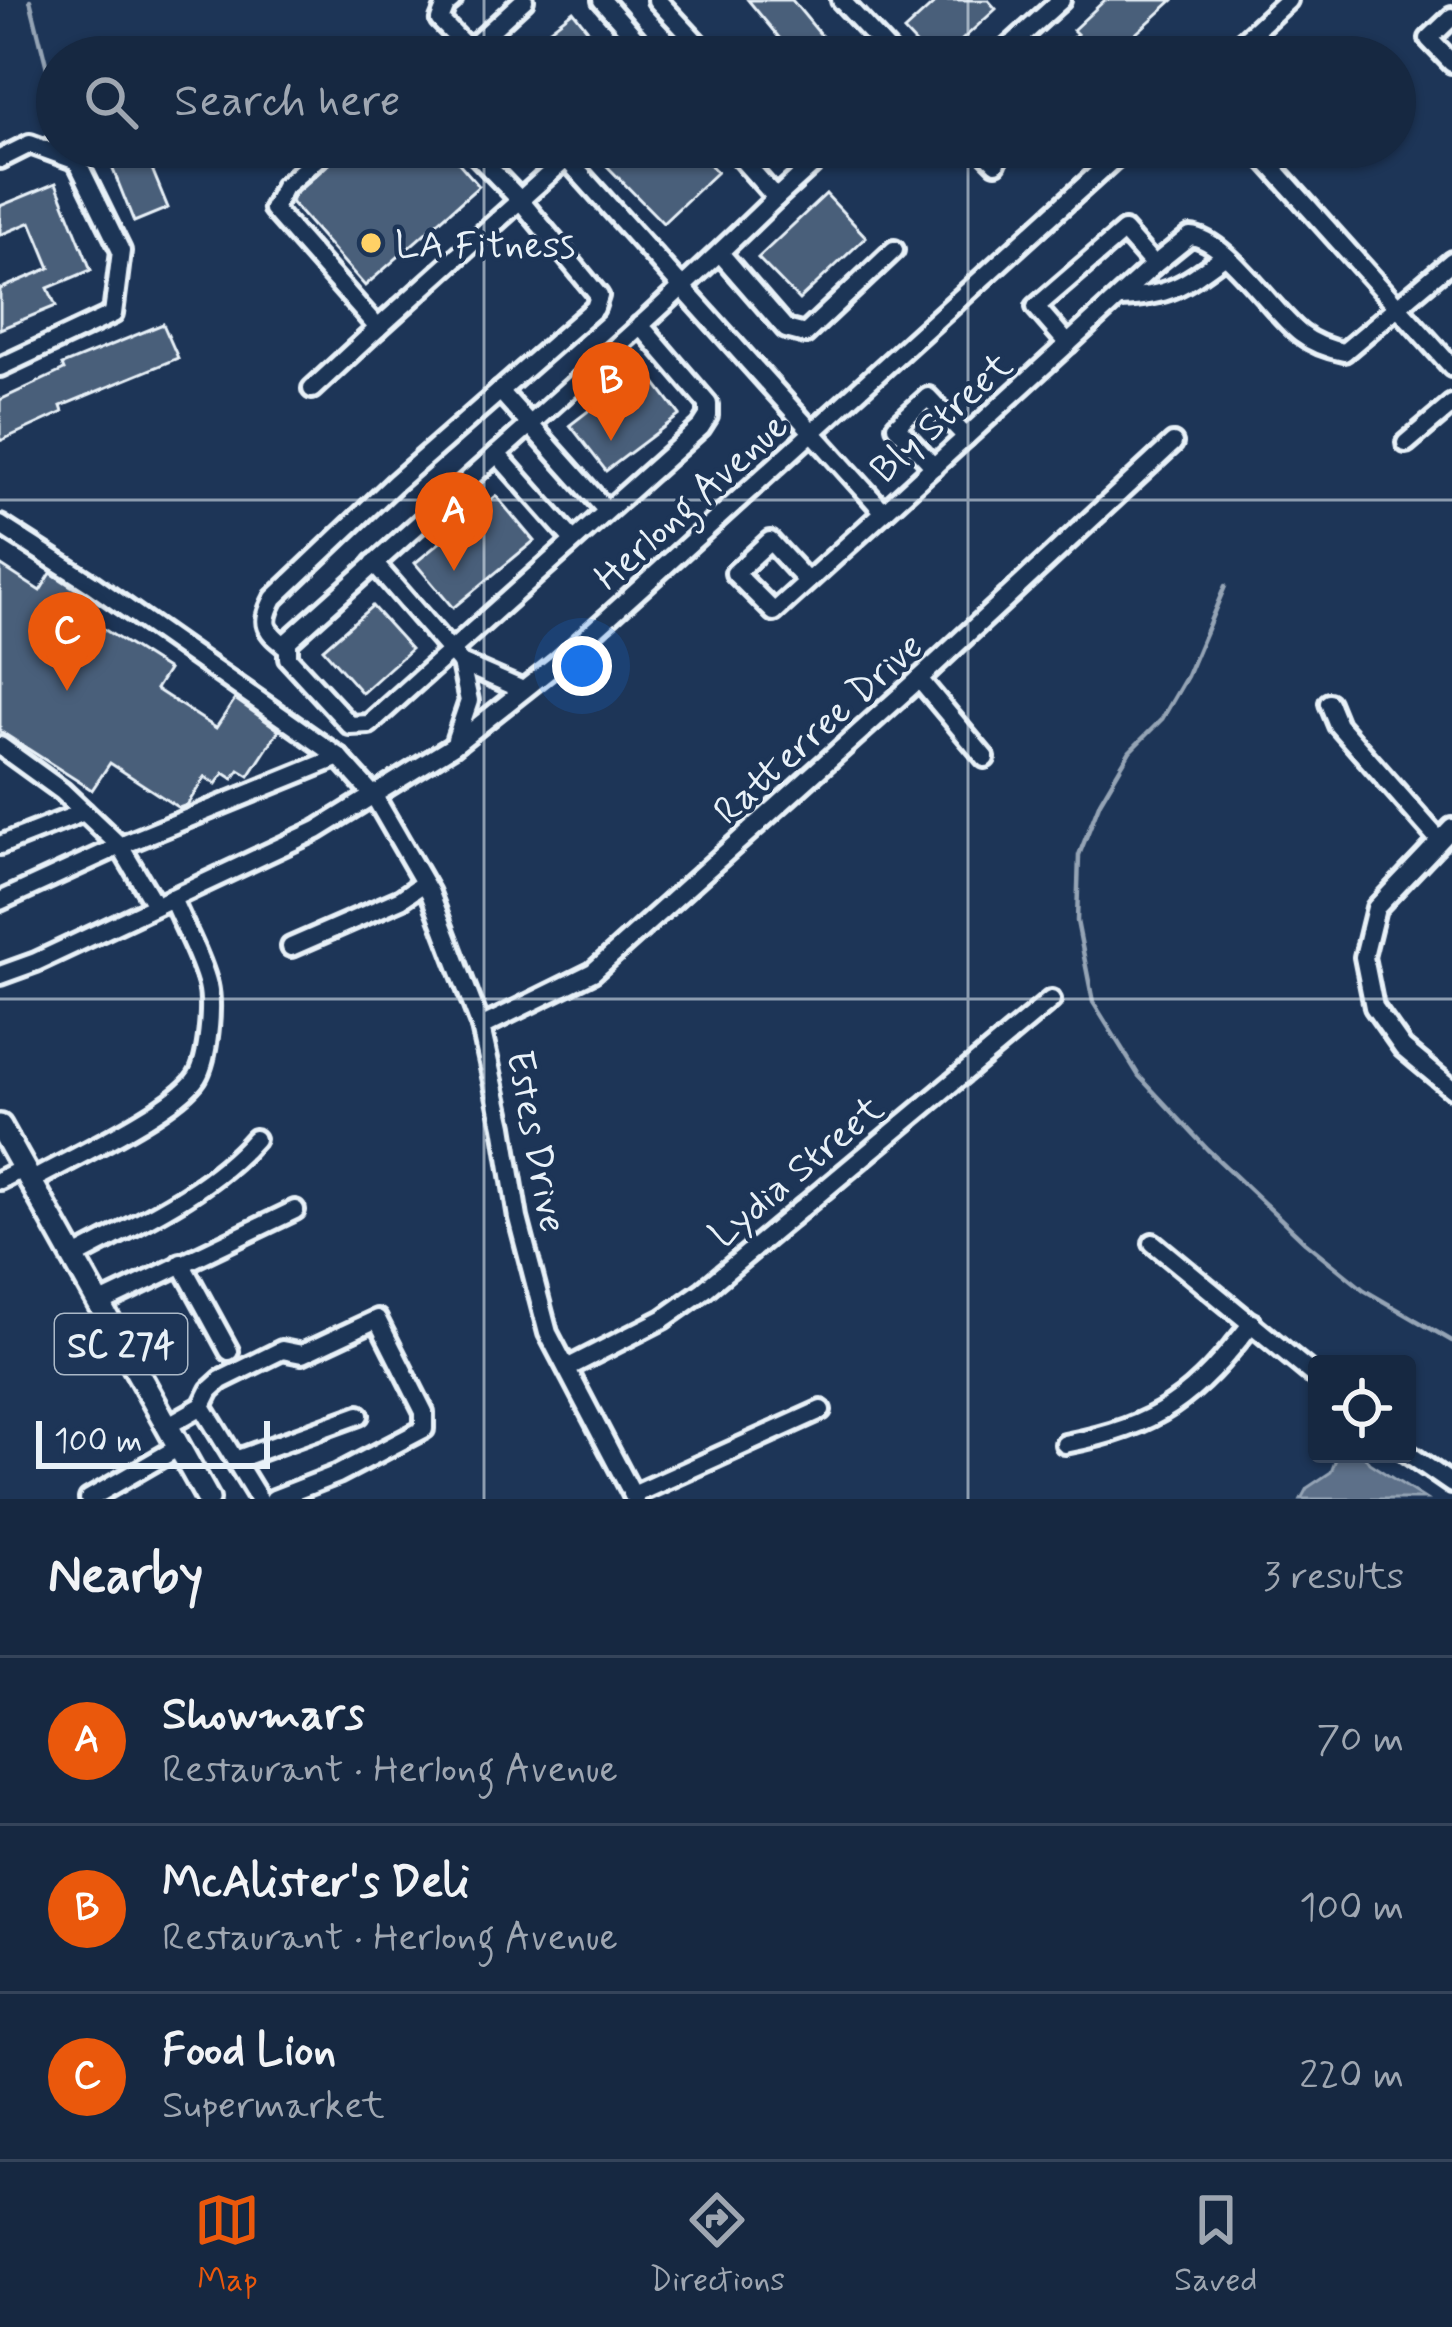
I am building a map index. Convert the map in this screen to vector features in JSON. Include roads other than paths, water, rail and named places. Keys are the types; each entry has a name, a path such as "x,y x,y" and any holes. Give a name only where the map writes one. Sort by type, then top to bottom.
{"main road":[{"name":"SC 274","path":"0,1126 208,1499"}],"street":[{"path":"452,0 440,20 456,36"},
{"path":"490,36 524,0"},
{"path":"602,0 634,36"},
{"path":"657,0 690,36"},
{"path":"841,0 874,36"},
{"path":"1021,36 1061,0"},
{"path":"1249,36 1288,0"},
{"path":"1452,17 1429,39 1452,63"},
{"path":"0,159 29,144 36,146"},
{"path":"0,368 113,314 122,251 80,168"},
{"path":"306,168 284,187 273,209 378,328"},
{"path":"288,648 265,626 274,598 395,483 596,308 599,296 489,168"},
{"path":"311,389 551,168"},
{"name":"Bly Street","path":"581,168 884,512 1190,236 1207,240 1224,256"},
{"path":"750,168 776,198"},
{"path":"640,325 708,404 701,427 572,540 455,656 369,724 350,725 288,658 288,641 810,168"},
{"name":"Herlong Avenue","path":"0,975 317,830 453,746 559,662 1104,168"},
{"path":"1273,168 1452,367"},
{"path":"1068,344 1036,307 1124,231 1154,265"},
{"path":"720,253 786,329 805,334 894,250"},
{"path":"1120,298 1171,292 1224,256 1300,334 1321,347 1344,352 1452,261"},
{"path":"500,391 606,510"},
{"path":"934,466 896,426 928,397 966,437"},
{"path":"1406,443 1452,404"},
{"name":"Ratterree Drive","path":"481,1028 593,972 1174,443"},
{"path":"496,454 572,540"},
{"path":"807,581 884,512"},
{"name":"Estes Drive","path":"0,525 339,757 374,796 424,883 481,1028 518,1218 548,1333 634,1497"},
{"path":"374,563 455,656 523,690"},
{"path":"453,746 469,701 455,656"},
{"path":"919,680 985,758"},
{"path":"1329,703 1338,725 1445,834 1376,908 1364,957 1374,1007 1403,1048 1452,1089"},
{"path":"0,746 62,791 120,846 163,902 208,985 209,1024 197,1077 160,1109 27,1175 0,1180"},
{"path":"0,901 120,846 339,757"},
{"path":"0,845 84,812"},
{"path":"291,947 400,899 424,883"},
{"name":"Lydia Street","path":"567,1368 663,1319 704,1290 1051,1000"},
{"path":"73,1258 212,1178 255,1139"},
{"path":"99,1304 295,1210"},
{"path":"1154,1244 1308,1370"},
{"path":"181,1262 229,1352"},
{"path":"89,1499 173,1437 221,1380 282,1350 302,1354 377,1319 424,1412 424,1429 338,1474 274,1499"},
{"path":"1065,1444 1141,1424 1181,1400 1252,1323"},
{"path":"202,1406 259,1499"},
{"path":"634,1497 821,1410"},
{"path":"235,1460 359,1415"},
{"path":"1416,1460 1445,1480 1452,1459"}],"water":[{"path":"1334,1463 1369,1463 1425,1499 1301,1499 1307,1488 1331,1472"}],"waterway":[{"path":"30,0 39,36"},
{"path":"1225,586 1187,676 1162,719 1130,751 1100,802 1079,855 1077,921 1093,1002 1139,1076 1305,1242 1364,1290 1452,1341"}],"place":[{"name":"LA Fitness","path":"371,243"},
{"name":"McAlister's Deli","path":"611,441"},
{"name":"Showmars","path":"454,571"},
{"name":"Food Lion","path":"67,691"}]}
